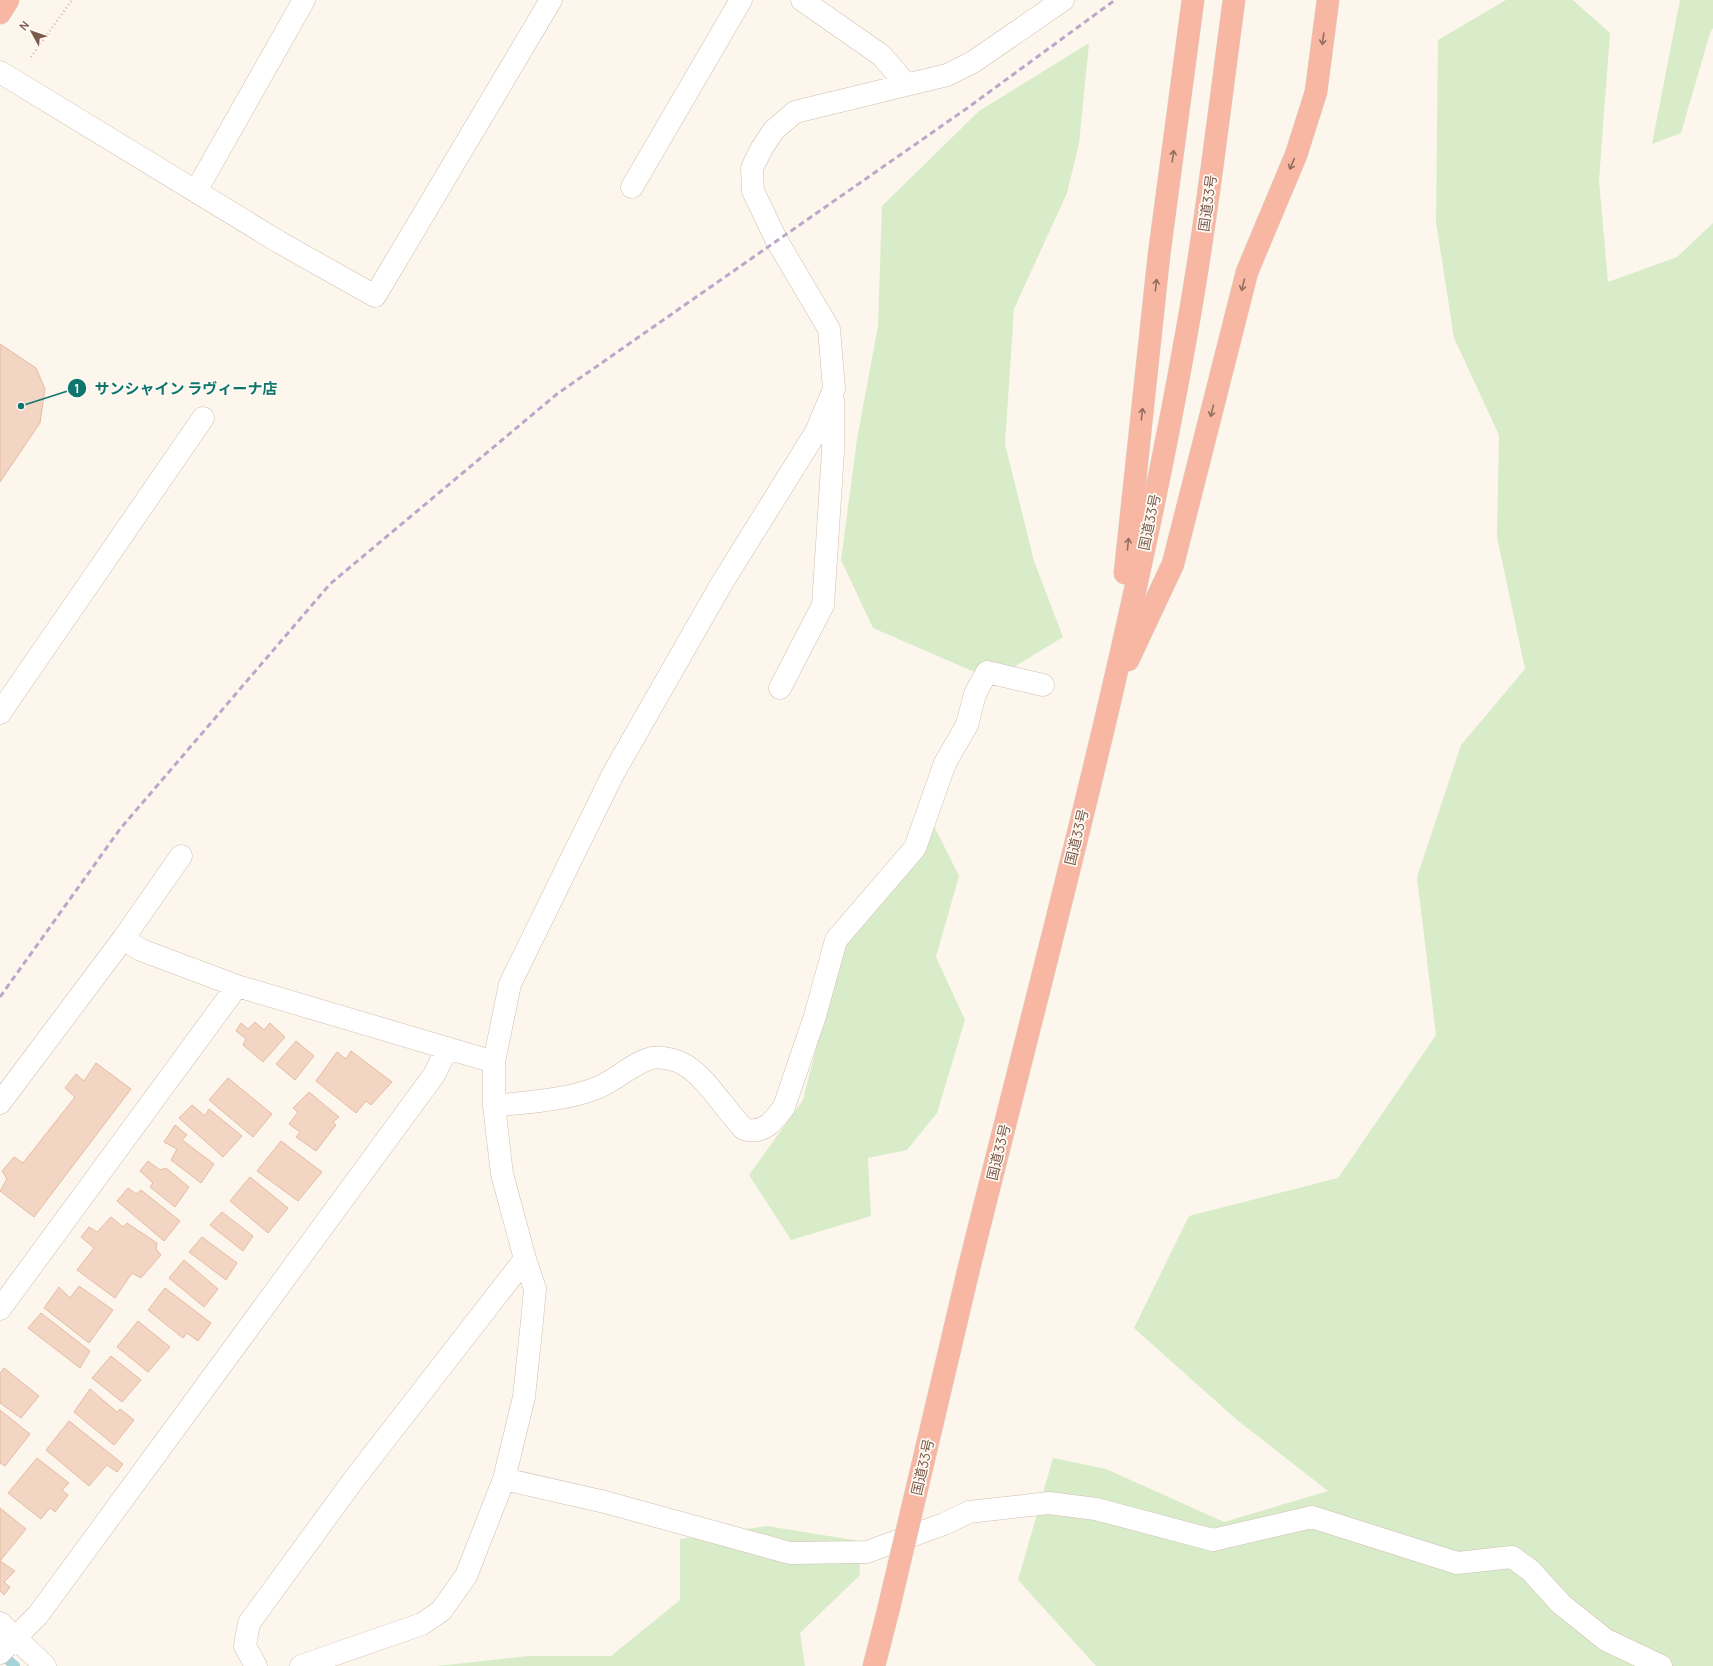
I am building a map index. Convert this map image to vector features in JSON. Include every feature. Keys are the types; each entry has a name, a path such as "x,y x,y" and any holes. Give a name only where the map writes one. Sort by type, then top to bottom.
{"highway":[{"path":"0,13 8,0"},
{"name":"国道33号","path":"874,1666 968,1272 1112,694 1160,470 1186,336 1205,218 1234,0"},
{"path":"1112,694 1173,564 1247,272 1296,155 1316,92 1328,0"},
{"path":"1112,694 1159,255 1192,10"}],"street":[{"path":"196,191 304,0"},
{"path":"7,76 280,242 375,296 551,0"},
{"path":"632,187 741,0"},
{"path":"802,0 881,55 906,84"},
{"path":"780,688 823,605 833,452 834,389 829,329 776,241 753,191 752,168 762,148 774,130 795,112 946,74 973,62 1063,0"},
{"path":"301,1666 422,1624 441,1611 466,1576 504,1479 524,1397 535,1289 525,1259 502,1174 494,1106 494,1062 510,984 613,774 722,583 816,432 834,389"},
{"path":"0,713 203,418"},
{"path":"494,1106 582,1093 600,1087 641,1062 654,1057 665,1058 684,1064 703,1081 744,1130 764,1130 776,1119 784,1107 815,1016 836,940 915,848 945,763 967,726 975,694 987,672 1043,685"},
{"path":"0,1103 123,939 181,856"},
{"path":"123,939 141,950 237,986 494,1062"},
{"path":"0,1309 237,986"},
{"path":"45,1666 5,1638 38,1615 434,1075 447,1049"},
{"path":"256,1666 245,1646 249,1623 355,1478 525,1259"},
{"path":"504,1479 613,1504 790,1552 867,1552 944,1524 969,1512 1049,1503 1096,1509 1213,1540 1312,1517 1457,1563 1512,1557 1530,1570 1561,1604 1606,1640 1661,1666"}],"path":[{"path":"7,76 72,0"}],"green space":[{"path":"1506,0 1573,0 1610,33 1599,180 1608,282 1677,257 1713,223 1713,1666 1096,1666 1018,1580 1053,1458 1106,1469 1224,1522 1328,1491 1237,1420 1134,1328 1189,1216 1338,1178 1436,1035 1417,877 1461,745 1525,669 1497,537 1499,435 1454,338 1436,222 1438,40"},
{"path":"1680,0 1713,0 1713,28 1710,33 1681,133 1652,144"},
{"path":"1089,43 1079,143 1067,193 1014,309 1005,444 1034,561 1063,637 993,680 873,628 841,560 857,439 878,326 882,206 979,111"},
{"path":"930,818 959,876 936,957 965,1020 937,1113 907,1150 868,1158 871,1216 791,1240 749,1175 803,1100 844,939"},
{"path":"767,1526 859,1541 860,1575 800,1633 805,1666 437,1666 529,1656 611,1656 680,1600 680,1539"}],"building":[{"path":"0,344 36,368 45,389 40,423 0,482"},
{"path":"255,1022 264,1030 270,1023 285,1037 263,1062 243,1045 246,1039 236,1031 241,1023 248,1029"},
{"path":"296,1041 314,1056 295,1080 276,1064"},
{"path":"351,1051 392,1082 371,1105 366,1101 356,1113 316,1081 337,1052 346,1059"},
{"path":"96,1063 131,1089 34,1217 0,1191 7,1179 2,1171 14,1157 23,1163 75,1097 65,1088 76,1074 84,1081"},
{"path":"228,1078 272,1114 253,1137 209,1100"},
{"path":"309,1092 339,1117 333,1122 336,1125 316,1151 296,1137 300,1132 289,1124 298,1112 293,1108"},
{"path":"192,1105 205,1116 209,1109 242,1136 223,1157 179,1118"},
{"path":"175,1125 187,1135 182,1140 214,1164 201,1183 171,1160 177,1149 164,1142"},
{"path":"281,1141 322,1172 298,1201 257,1171"},
{"path":"148,1161 160,1170 166,1168 189,1187 175,1207 150,1187 153,1183 140,1171"},
{"path":"250,1177 288,1208 268,1233 230,1201"},
{"path":"128,1188 136,1194 141,1190 180,1221 164,1241 117,1201"},
{"path":"222,1212 253,1236 243,1251 210,1225"},
{"path":"111,1217 123,1227 127,1223 157,1243 156,1249 161,1255 141,1278 132,1273 115,1298 77,1270 94,1248 81,1237 89,1227 97,1232"},
{"path":"202,1237 237,1263 226,1280 189,1252"},
{"path":"184,1260 218,1289 204,1307 169,1278"},
{"path":"79,1286 113,1310 89,1343 44,1308 59,1287 70,1298"},
{"path":"165,1288 211,1323 198,1341 187,1333 183,1338 148,1310"},
{"path":"41,1313 90,1351 80,1368 28,1328"},
{"path":"138,1321 170,1347 148,1372 117,1347"},
{"path":"111,1356 141,1380 122,1402 92,1378"},
{"path":"4,1368 39,1396 21,1418 0,1403 0,1373"},
{"path":"90,1389 117,1412 120,1409 134,1420 114,1445 74,1412"},
{"path":"0,1410 30,1434 5,1466 0,1463"},
{"path":"69,1421 123,1464 117,1472 107,1465 89,1486 46,1450"},
{"path":"37,1458 69,1483 62,1490 68,1495 55,1512 50,1508 41,1519 8,1493"},
{"path":"0,1508 26,1529 0,1561"},
{"path":"0,1561 15,1571 4,1582 10,1587 4,1595 0,1591"}],"waterway":[{"path":"0,1653 15,1666"}],"railway":[{"path":"0,997 120,829 330,584 557,394 966,109 1115,0"}],"place":[{"name":"サンシャイン ラヴィーナ店","path":"21,406"}]}
